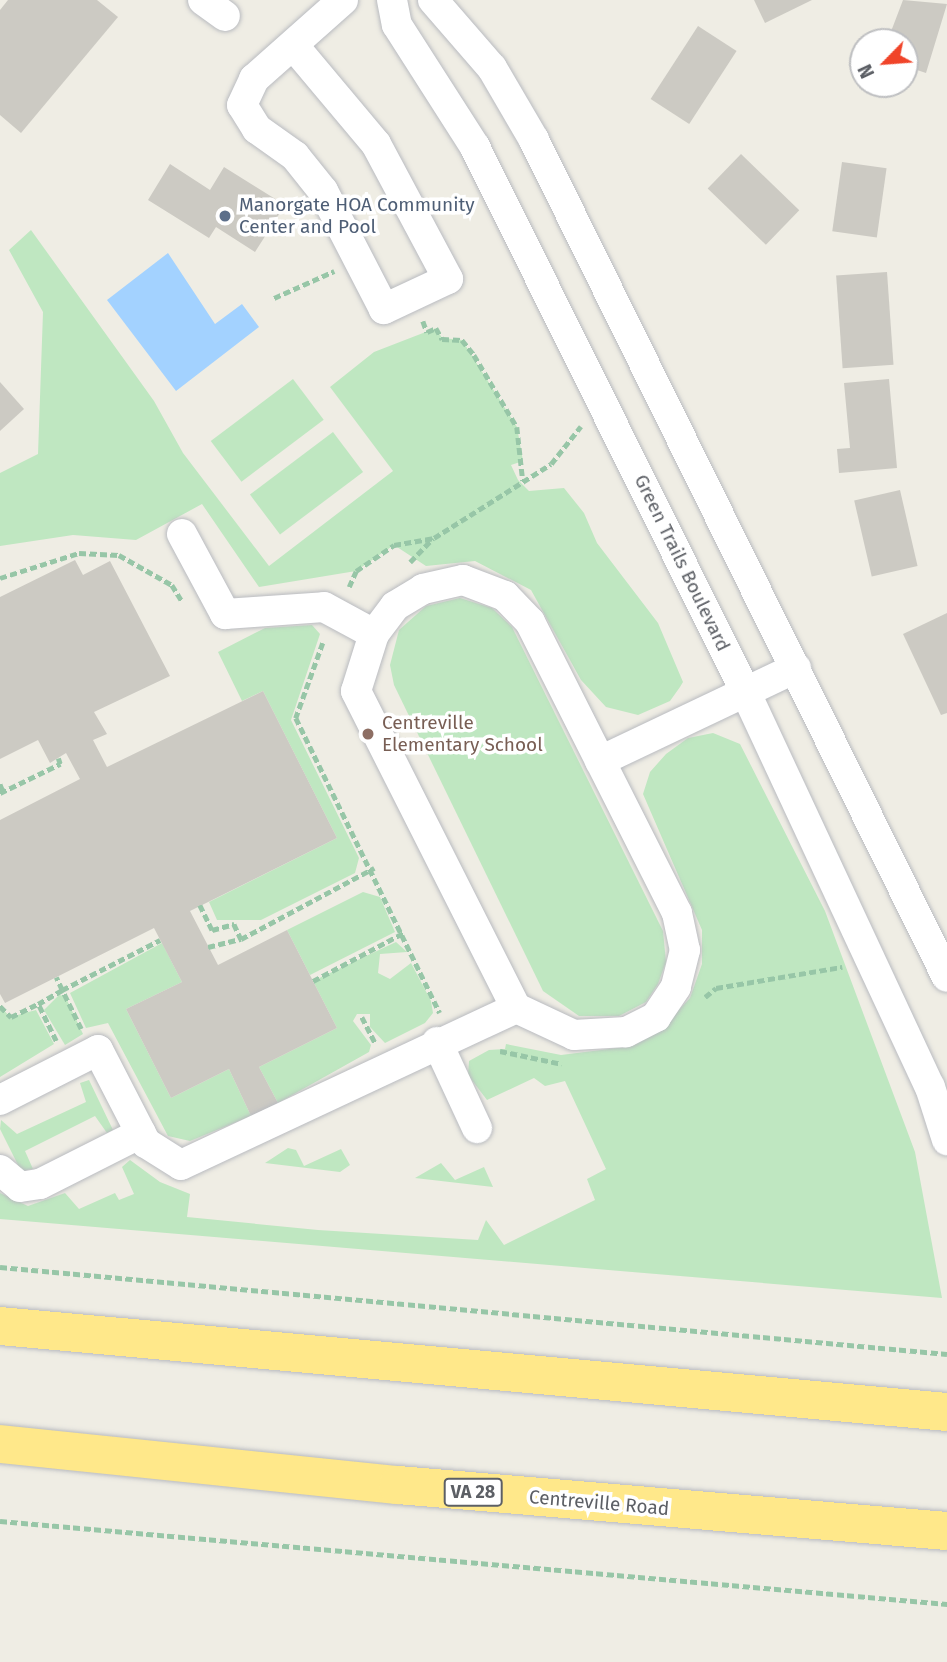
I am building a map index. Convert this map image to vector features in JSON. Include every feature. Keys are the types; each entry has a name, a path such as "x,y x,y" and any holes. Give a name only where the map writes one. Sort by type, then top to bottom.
{"highway":[{"path":"0,1325 947,1412"},
{"name":"Centreville Road","path":"0,1444 412,1487 947,1531"}],"street":[{"path":"293,44 376,144 448,279 384,309 323,191 295,156 257,129 242,105 254,79 293,44 343,0"},
{"name":"Green Trails Boulevard","path":"392,0 397,25 475,147 745,691 930,1087 947,1140"},
{"path":"433,0 492,68 534,141 947,977"},
{"path":"182,534 225,614 324,607 374,634"},
{"path":"463,580 505,596 530,622 677,913 683,968 667,1004 626,1032 575,1035 516,1008 356,691 374,634 395,606 435,584 463,580"},
{"path":"600,761 796,668"},
{"path":"0,1100 98,1050 141,1133 157,1154 181,1165 438,1033 516,1008"},
{"path":"438,1033 477,1128"},
{"path":"0,1170 20,1187 40,1184 141,1133"}],"path":[{"path":"274,298 358,260"},
{"path":"412,296 428,332 436,328 442,338 463,340 517,427 523,482"},
{"path":"344,597 356,571 394,545 434,538 551,464 581,426"},
{"path":"0,578 79,553 119,555 172,584 188,611 216,596"},
{"path":"323,643 296,718 438,1001 438,1033"},
{"path":"0,784 2,792 60,764 58,758"},
{"path":"208,947 241,939 374,869"},
{"path":"201,905 212,930 234,924 241,939"},
{"path":"313,981 405,932"},
{"path":"0,1006 10,1017 160,940"},
{"path":"56,977 86,1039"},
{"path":"38,1004 61,1052"},
{"path":"362,1017 379,1052"},
{"path":"0,1267 947,1354"},
{"path":"0,1521 947,1604"}],"green space":[{"path":"31,230 154,401 183,453 269,566 393,471 330,387 374,352 436,328 442,338 462,340 517,427 523,461 511,465 518,480 529,491 564,488 584,513 597,543 658,623 683,682 670,701 638,715 606,707 581,680 531,590 475,561 426,566 394,545 356,571 259,587 202,504 136,540 73,535 0,546 0,473 38,454 43,312 9,250"},
{"path":"293,379 324,420 241,482 211,441"},
{"path":"333,432 363,472 280,535 250,495"},
{"path":"460,598 492,608 512,627 663,931 666,962 658,984 646,1002 619,1016 579,1016 543,991 394,685 390,665 399,630 426,606"},
{"path":"312,625 320,634 291,720 359,858 355,873 261,920 217,920 209,902 337,838 263,691 242,701 218,652 265,628"},
{"path":"713,733 740,744 825,911 915,1152 942,1298 0,1219 0,1193 28,1206 65,1193 79,1209 115,1193 119,1200 134,1194 122,1167 130,1160 160,1182 190,1194 187,1217 318,1230 478,1240 486,1220 504,1245 595,1200 587,1179 606,1169 565,1081 545,1086 534,1078 487,1100 468,1075 469,1061 489,1050 505,1049 506,1044 561,1055 633,1046 664,1026 690,998 702,964 702,930 643,794 650,772 666,754 688,738"},
{"path":"363,892 380,897 395,932 310,975 287,930"},
{"path":"396,942 407,952 380,954 378,973 390,979 411,963 431,1001 433,1013 425,1023 385,1043 370,1027 370,1014 357,1014 353,1021 371,1045 369,1052 278,1103 259,1067 337,1028 313,981"},
{"path":"162,943 182,982 126,1009 171,1098 229,1069 251,1116 190,1141 168,1136 108,1023 86,1028 70,993"},
{"path":"59,995 65,996 83,1034 65,1045 44,1010"},
{"path":"0,1006 10,1017 36,1010 54,1044 0,1077"},
{"path":"89,1080 113,1130 107,1133 95,1116 25,1151 33,1169 21,1171 0,1129 1,1120 17,1134 86,1102 80,1083"},
{"path":"288,1148 296,1150 304,1166 341,1149 350,1165 340,1172 265,1163"},
{"path":"441,1163 455,1180 484,1167 493,1187 415,1178"}],"water":[{"path":"168,253 215,324 242,304 259,327 176,391 107,300"}],"building":[{"path":"8,0 97,0 118,17 21,133 0,115 0,10"},
{"path":"754,0 812,0 765,23"},
{"path":"903,0 947,4 926,73 919,71 919,28 892,28"},
{"path":"698,26 737,51 689,124 651,99"},
{"path":"741,154 799,210 766,245 708,189"},
{"path":"842,162 887,168 877,238 832,231"},
{"name":"Manorgate HOA Community Center and Pool","path":"170,164 210,190 224,167 285,205 255,252 216,227 209,238 148,200"},
{"path":"887,272 893,365 843,368 836,276"},
{"path":"889,379 897,468 839,473 837,449 850,448 844,383"},
{"path":"0,382 24,409 0,431"},
{"path":"900,490 918,566 872,577 854,501"},
{"path":"75,560 83,575 110,561 170,676 94,712 107,734 93,740 107,767 263,691 337,838 190,911 218,965 287,930 337,1028 259,1067 278,1103 251,1116 229,1069 171,1098 126,1009 182,982 154,928 5,1003 0,994 0,820 80,779 66,753 50,763 38,740 0,759 0,597"},
{"path":"947,613 947,713 941,715 903,634"}],"place":[{"name":"Manorgate HOA Community Center and Pool","path":"225,216"},
{"name":"Centreville Elementary School","path":"368,734"}]}
